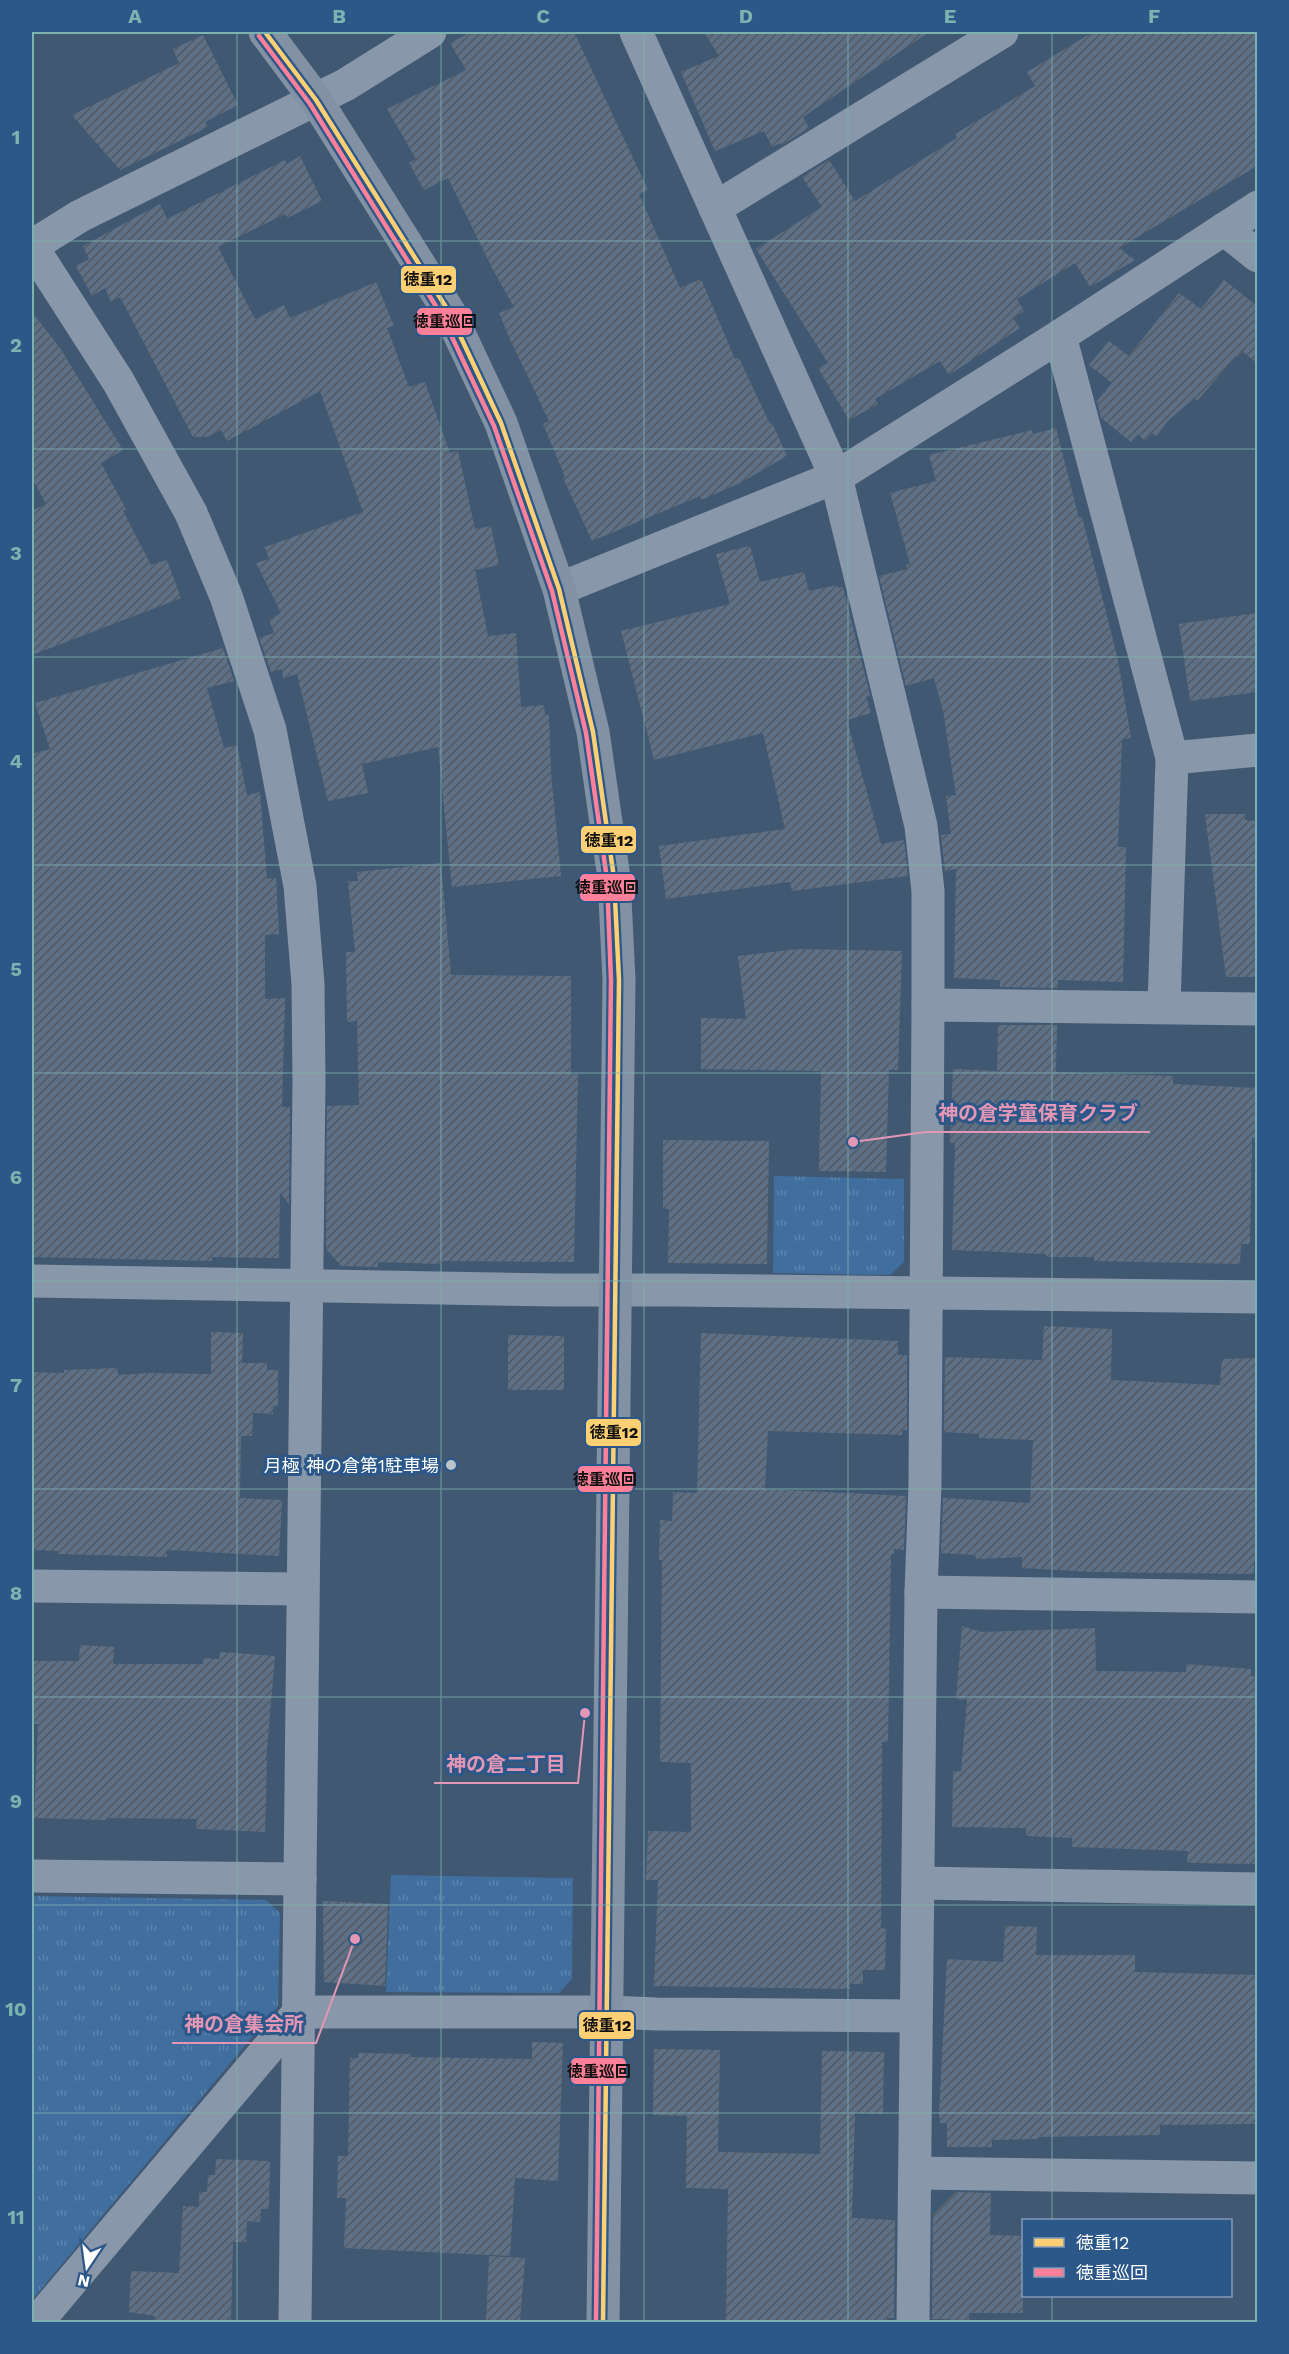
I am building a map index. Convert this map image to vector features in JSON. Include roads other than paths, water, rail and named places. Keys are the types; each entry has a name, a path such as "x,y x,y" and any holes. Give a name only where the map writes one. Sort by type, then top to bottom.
{"street":[{"path":"265,32 316,100 449,312 501,423 559,589 593,732 614,878 619,980 620,1071 615,1291 603,2322"},
{"path":"295,2322 309,1081 308,974 300,886 270,730 226,596 191,513 118,381 32,246 80,216 345,85 429,32"},
{"path":"636,32 836,477 921,826 928,891 928,1005 925,1484 921,1592 920,1883 916,2016 913,2322"},
{"path":"716,208 1002,32"},
{"path":"559,589 836,477 1060,336 1257,207"},
{"path":"1224,229 1257,256"},
{"path":"1060,336 1172,758 1164,1007"},
{"path":"1172,758 1257,750"},
{"path":"928,1005 1257,1009"},
{"path":"32,1281 615,1291 1257,1297"},
{"path":"32,1586 303,1589"},
{"path":"921,1592 1257,1597"},
{"path":"32,1876 300,1880"},
{"path":"920,1883 1257,1889"},
{"path":"37,2322 299,2012 608,2012 916,2016"},
{"path":"915,2173 1257,2178"}],"place":[{"name":"神の倉学童保育クラブ","path":"853,1142"},
{"name":"月極 神の倉第1駐車場","path":"451,1465"},
{"name":"神の倉二丁目","path":"585,1713"},
{"name":"神の倉集会所","path":"355,1939"}]}
